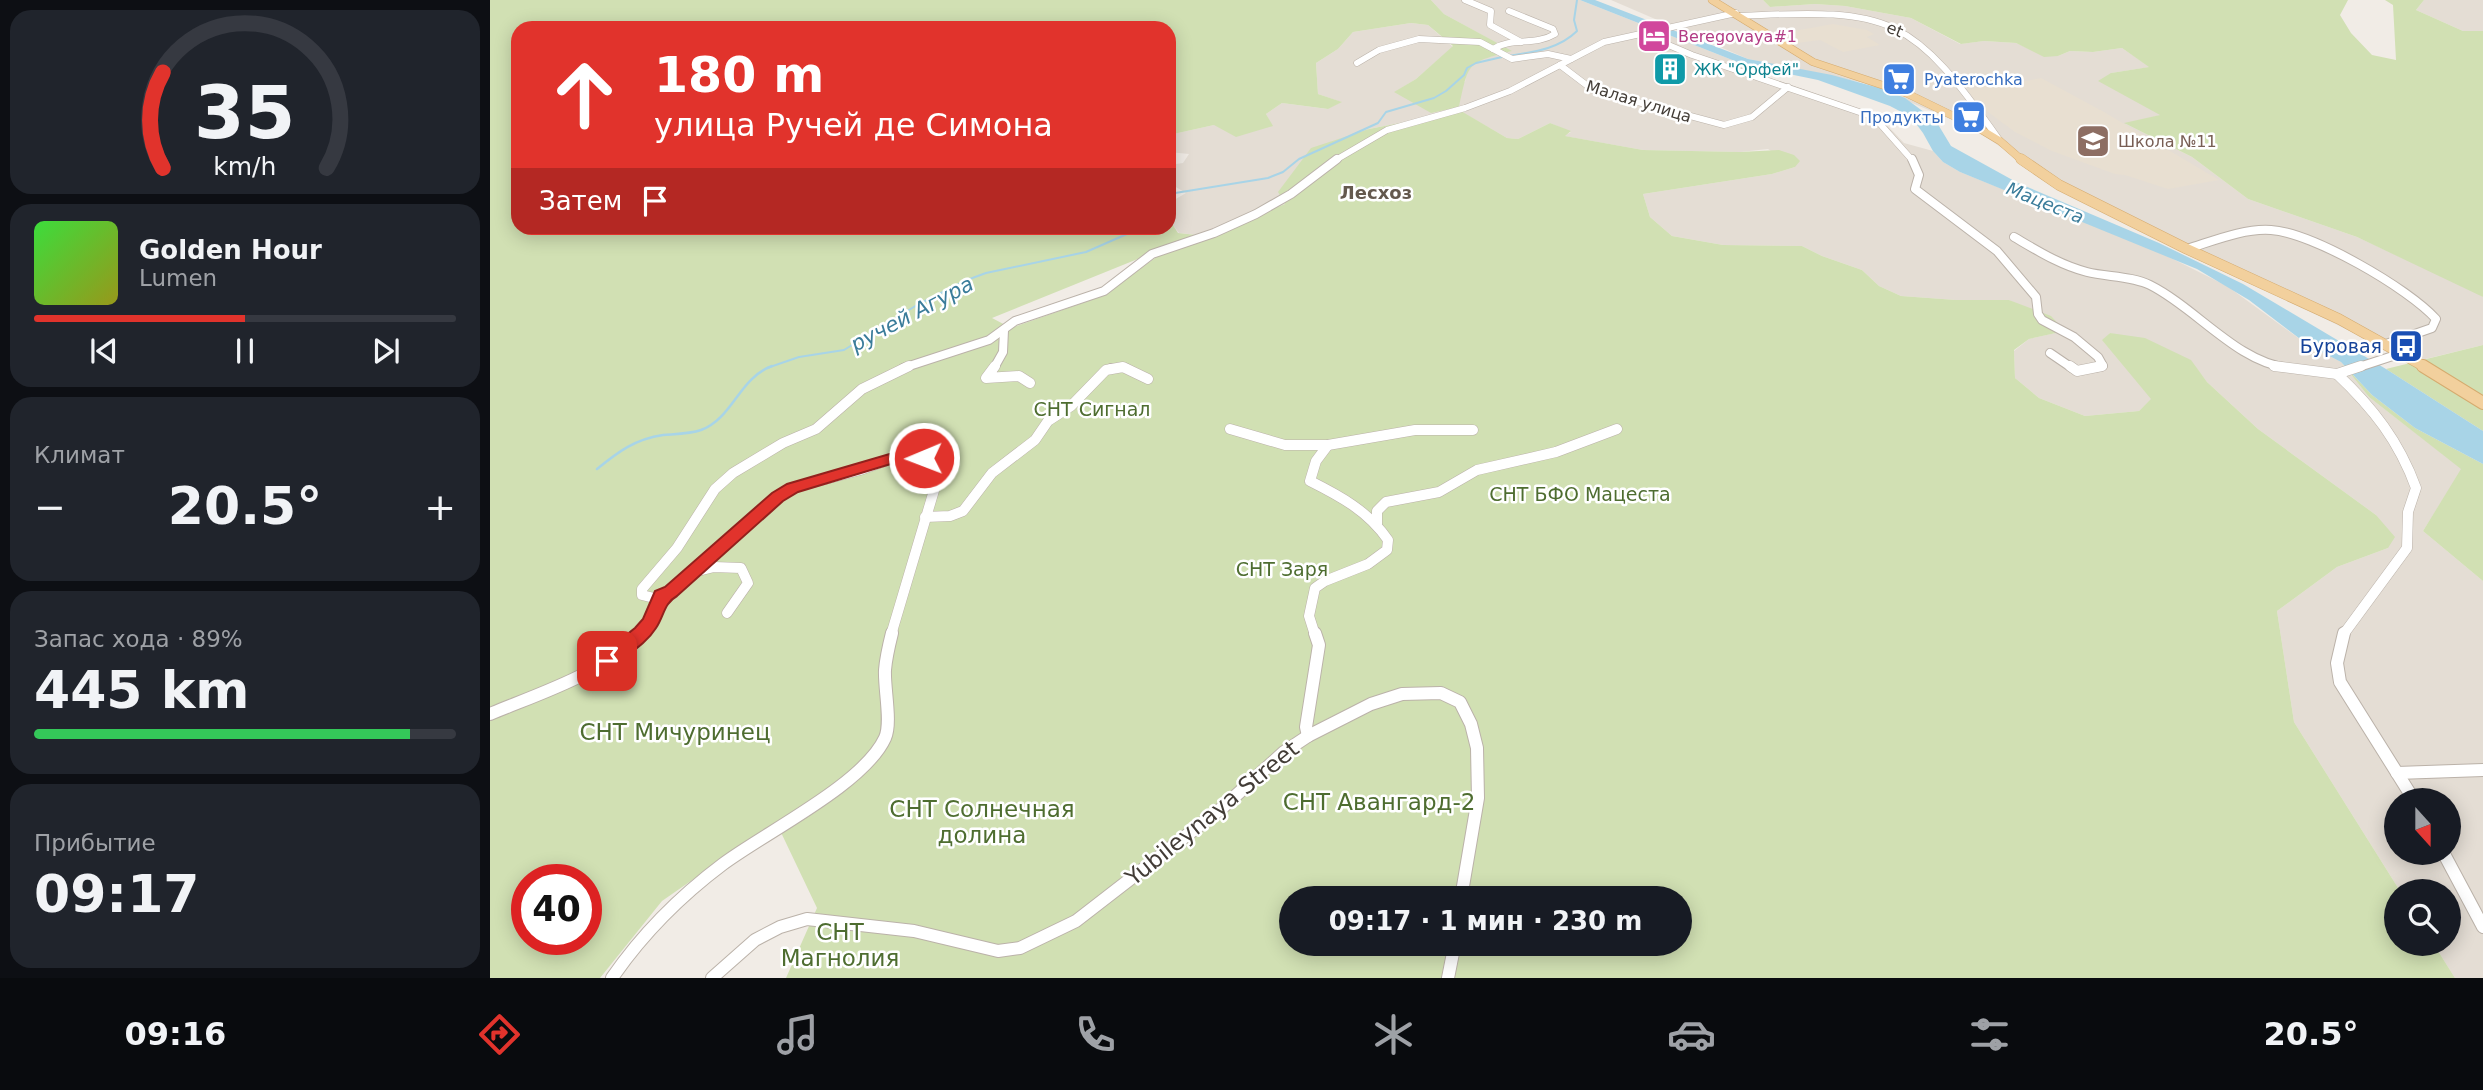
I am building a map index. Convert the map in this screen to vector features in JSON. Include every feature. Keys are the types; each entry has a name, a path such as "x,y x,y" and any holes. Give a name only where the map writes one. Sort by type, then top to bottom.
{"main road":[{"path":"1712,0 1813,62 1906,93 2000,141 2042,175 2187,249 2309,304 2402,353 2483,403"}],"street":[{"path":"1465,0 1491,11 1489,24 1521,42"},
{"path":"1493,49 1501,44 1549,38 1555,32 1520,13 1509,11"},
{"name":"et","path":"662,596 647,597 642,595 642,589 677,548 715,489 733,473 783,443 816,429 862,389 900,369 989,340 1015,321 1034,313 1104,290 1152,254 1192,241 1256,214 1301,187 1336,160 1387,130 1489,99 1534,81 1604,42 1645,35 1678,24 1738,15 1831,13 1878,22 1900,30 1925,47 1959,85 2000,141"},
{"path":"1645,35 1692,55 1874,117 1913,161 1919,175 1915,188 1997,251 2013,273 2033,293 2042,320 2074,337 2104,363 2103,366 2077,371 2050,353"},
{"path":"1357,63 1372,53 1419,39 1449,43 1475,41 1504,56 1517,59 1548,54 1571,59"},
{"name":"Малая улица","path":"1560,65 1579,82 1593,89 1724,125 1742,123 1757,115 1788,87"},
{"path":"2187,249 2273,230 2356,265 2418,299 2432,311 2436,319 2432,328 2386,344"},
{"path":"2014,237 2059,263 2087,272 2147,283 2189,309 2248,354 2272,366 2341,374 2402,353"},
{"path":"1004,330 1006,345 1002,359 986,378 996,379 1017,374 1023,375 1030,383"},
{"path":"925,517 950,516 963,511 992,473 1035,440 1048,421 1071,405 1106,370 1120,365 1126,366 1148,379"},
{"path":"2341,374 2386,424 2416,488 2408,512 2407,548 2342,636 2337,663 2340,682 2406,788"},
{"path":"1230,429 1284,445 1328,446 1415,430 1473,430"},
{"path":"1377,525 1377,511 1386,502 1439,492 1477,470 1556,452 1616,429"},
{"path":"1308,736 1306,727 1319,645 1309,616 1311,597 1315,588 1325,581 1368,564 1387,550 1388,540 1377,525 1347,499 1310,481 1316,461 1328,446"},
{"path":"490,714 607,661 642,633 650,623 662,596 777,497 792,488 860,470 893,458 924,458 937,470 938,477 892,631 885,670 887,735 875,757 857,775 679,898 632,946 612,978"},
{"path":"691,573 714,567 741,568 748,583 727,613"},
{"name":"Yubileynaya Street","path":"712,978 726,963 769,931 791,921 834,920 914,931 998,950 1020,947 1076,921 1222,808 1284,752 1308,736 1371,704 1402,694 1441,693 1460,702 1475,734 1478,813 1463,886"},
{"path":"2397,773 2483,769"},
{"path":"2451,865 2477,906 2483,927"},
{"path":"1448,978 1452,956"}],"shaded area":[{"path":"1431,0 1580,0 1745,65 1762,75 1868,112 1885,123 1904,143 1933,151 1943,162 1960,172 2157,251 2227,286 2308,345 2341,362 2369,397 2462,469 2423,531 2483,581 2483,978 2455,978 2441,956 2461,956 2461,879 2392,879 2294,722 2277,611 2337,567 2388,548 2376,515 2258,429 2207,382 2190,360 2110,333 2103,340 2152,399 2139,411 2085,416 2039,398 2015,378 2014,351 2029,339 2064,331 2009,300 1901,296 1879,286 1862,270 1802,246 1723,245 1672,236 1650,217 1643,194 1772,174 1795,167 1768,149 1740,152 1643,150 1564,136 1571,132 1550,123 1518,139 1507,138 1460,111 1369,129 1285,204 1259,216 1197,235 1179,233 1176,229 1176,199 1186,193 1176,187 1176,164 1183,163 1189,154 1176,153 1176,133 1214,125 1272,126 1266,114 1282,103 1327,109 1341,102 1318,94 1316,63 1338,49 1353,32 1411,23 1428,25 1453,47 1416,79 1395,92 1465,82 1467,70 1478,60 1511,51 1444,14"},
{"path":"1611,0 1763,0 1770,7 1815,4 1845,6 1911,18 1960,44 1984,41 2016,43 2058,56 2070,51 2093,52 2122,48 2150,67 2111,73 2161,115 2126,124 2192,157 2248,199 2357,237 2474,291 2483,297 2483,345 2409,363 2366,339 2072,194 1972,128 1864,83 1748,59"},
{"path":"2424,0 2483,0 2483,31 2463,31 2416,10"},
{"path":"1833,24 1867,30 1874,34 1867,37 1880,45 1843,52 1820,40 1797,43 1783,33"},
{"name":"Школа №11","path":"2041,78 2219,180 2168,189 2115,174 2052,151 2015,132 1976,103 1968,90 2013,79 2021,82"}],"green space":[{"path":"490,0 1431,0 1444,14 1512,51 1486,58 1472,67 1465,81 1459,107 1431,113 1394,92 1416,79 1453,46 1428,25 1411,23 1353,32 1338,49 1316,63 1318,94 1342,102 1328,109 1282,103 1266,114 1273,126 1236,137 1214,125 1176,133 1176,21 511,21 511,235 1176,235 1176,230 1178,233 1197,235 992,318 1011,328 1102,296 1158,256 1285,204 1278,192 1311,148 1369,129 1461,111 1507,138 1518,139 1550,123 1571,131 1565,136 1643,150 1779,150 1794,155 1800,161 1795,167 1772,174 1643,194 1650,217 1672,236 1723,245 1802,246 1862,270 1879,286 1901,296 2009,300 2051,316 2065,331 2029,339 2014,350 2015,378 2039,398 2085,416 2139,411 2151,399 2102,340 2110,333 2145,338 2191,360 2207,382 2258,429 2376,515 2395,537 2388,548 2337,567 2277,611 2294,722 2392,879 2384,879 2384,956 2441,956 2455,978 786,978 817,908 776,822 662,901 600,978 490,978"},
{"path":"1763,0 2348,0 2340,15 2351,33 2372,55 2396,60 2393,5 2385,0 2424,0 2416,10 2463,31 2483,31 2483,297 2357,237 2248,199 2192,157 2124,123 2160,115 2098,81 2111,73 2149,67 2122,48 2093,52 2070,51 2058,56 2044,57 2016,43 1984,41 1961,44 1911,18 1845,6 1815,4 1770,7"},
{"path":"2483,345 2483,431 2386,369"},
{"path":"2341,362 2372,395 2415,428 2483,464 2483,581 2423,531 2461,469 2369,397"}],"water":[{"name":"Мацеста","path":"1580,0 1595,0 1748,59 1832,75 1905,98 1936,121 1951,146 2018,183 2159,243 2243,284 2386,369 2483,431 2483,464 2415,428 2372,395 2341,362 2308,345 2249,300 2197,269 1960,172 1943,162 1911,117 1890,106 1818,80 1745,65"}],"waterway":[{"name":"ручей Агура","path":"1509,56 1545,49 1570,37 1577,31 1574,20 1577,0"},
{"name":"ручей Агура","path":"1176,193 1268,178 1283,172 1299,159 1378,123 1386,112 1434,98 1446,91 1464,75 1467,68 1476,63 1502,57"},
{"name":"ручей Агура","path":"771,367 799,357 844,350 917,305 967,280 986,273 1086,252 1125,235"},
{"name":"ручей Агура","path":"597,469 635,443 663,435 697,431 712,424 721,417 751,379 771,367"}],"place":[{"name":"Beregovaya#1","path":"1654,36"},
{"name":"ЖК \"Орфей\"","path":"1670,69"},
{"name":"Pyaterochka","path":"1899,79"},
{"name":"Продукты","path":"1969,117"},
{"name":"Школа №11","path":"2093,141"},
{"name":"Буровая","path":"2406,346"}],"district":[{"name":"Лесхоз","path":"1376,193"}],"route":[{"path":"607,661 642,633 650,623 662,596 777,497 792,488 860,470 893,458 924,458"}],"park label":[{"name":"СНТ Сигнал","path":"1092,409"},
{"name":"СНТ БФО Мацеста","path":"1580,494"},
{"name":"СНТ Заря","path":"1282,569"},
{"name":"СНТ Мичуринец","path":"675,732"},
{"name":"СНТ Авангард-2","path":"1379,802"},
{"name":"СНТ Солнечная долина","path":"982,822"},
{"name":"СНТ Магнолия","path":"840,945"}]}
